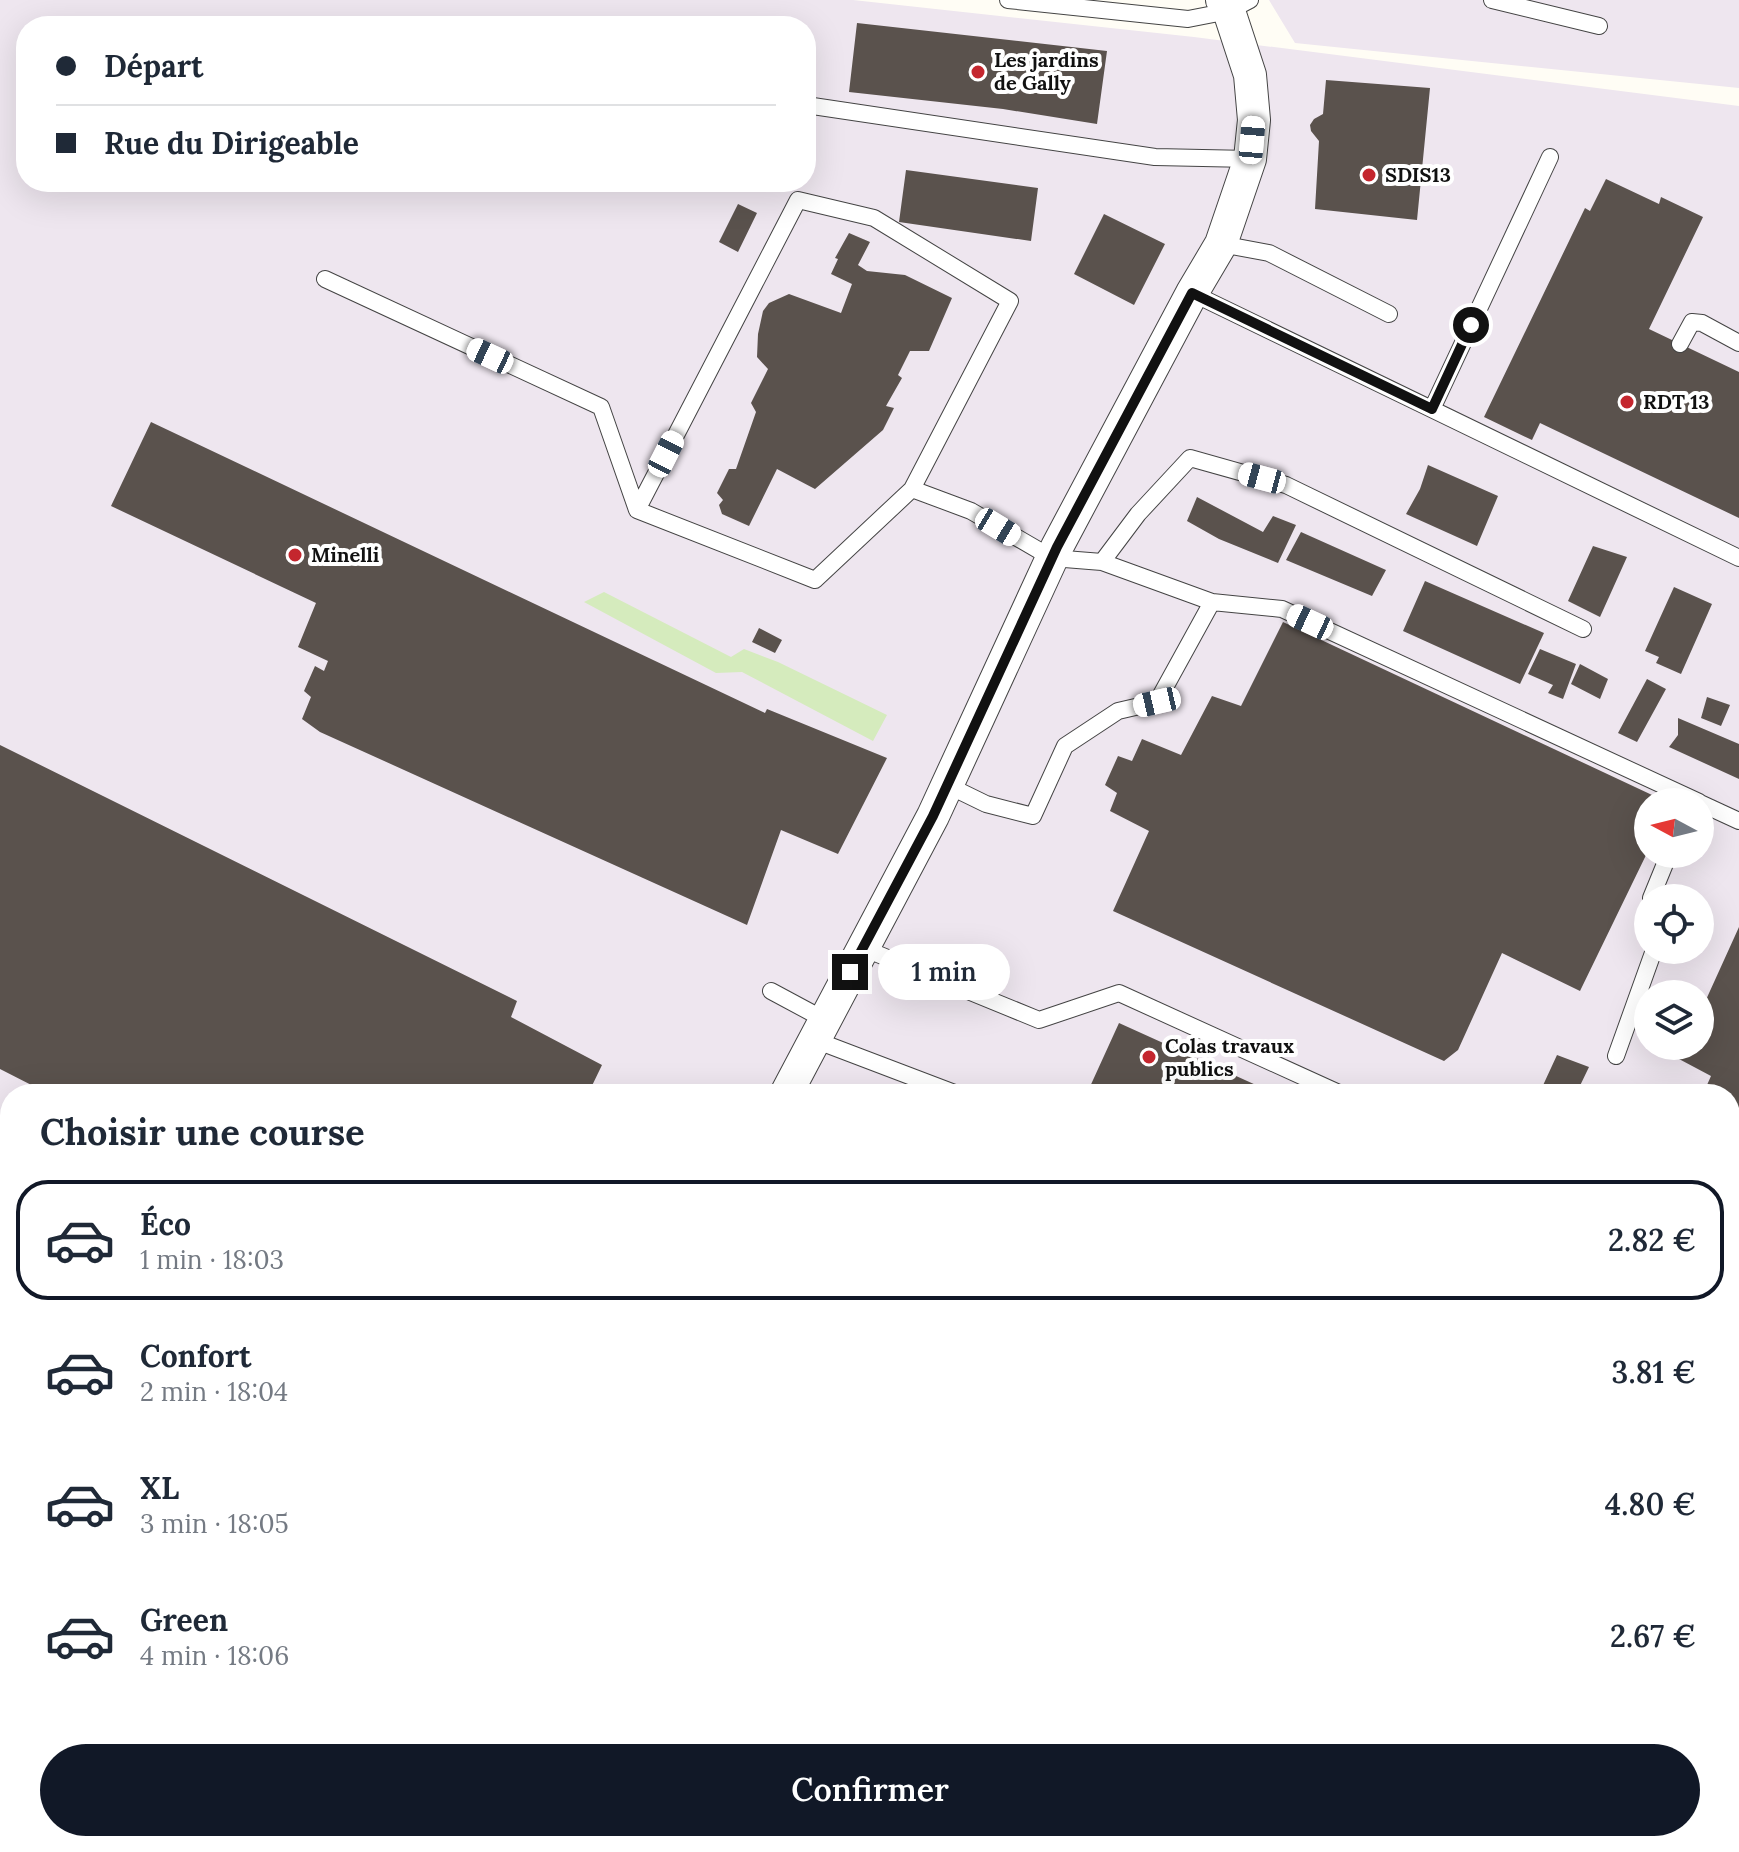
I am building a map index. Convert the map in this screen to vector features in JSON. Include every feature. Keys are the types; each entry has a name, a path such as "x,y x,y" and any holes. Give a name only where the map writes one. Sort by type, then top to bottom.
{"street":[{"path":"791,1084 947,785 1052,558 1221,244 1250,159 1254,120 1250,75 1234,4"}],"lane":[{"path":"1008,0 1188,19 1234,4"},
{"path":"1492,0 1599,26"},
{"path":"816,106 1155,157 1250,159"},
{"path":"1432,409 1550,157"},
{"path":"325,279 601,407 637,510 815,580 912,489 1010,301 874,218 798,200 637,510"},
{"path":"1221,244 1269,253 1389,314"},
{"path":"1192,293 1739,558"},
{"path":"1680,344 1692,322 1702,323 1739,343"},
{"path":"1102,562 1138,514 1190,458 1286,485 1583,629"},
{"path":"912,489 971,511 1052,558 1102,562 1212,602 1282,609 1667,788"},
{"path":"947,785 986,804 1033,816 1065,746 1118,711 1157,702 1212,602"},
{"path":"1714,810 1739,821"},
{"path":"863,948 1039,1020 1119,993 1319,1084"},
{"path":"1616,1056 1649,964"},
{"path":"771,991 820,1030 936,1084"}],"shaded area":[{"path":"0,0 853,0 1194,37 1739,106 1739,1084 0,1084"},
{"path":"1269,0 1739,0 1739,88 1295,43"}],"green space":[{"path":"604,592 731,657 744,649 778,662 887,715 873,741 742,672 716,673 584,602"}],"building":[{"name":"Les jardins de Gally","path":"857,23 1107,51 1097,124 1003,109 849,92"},
{"name":"SDIS13","path":"1326,80 1430,88 1417,220 1315,209 1319,141 1310,125 1323,114"},
{"path":"906,170 1038,188 1031,241 899,222"},
{"path":"1606,179 1659,204 1661,197 1703,217 1649,329 1739,372 1739,518 1540,423 1532,440 1484,417 1585,208 1590,211"},
{"path":"738,204 757,213 738,252 719,242"},
{"path":"1104,214 1165,244 1134,305 1074,274"},
{"path":"849,233 870,242 858,265 867,271 905,275 952,298 929,351 910,351 898,375 902,378 886,406 894,408 883,430 815,489 777,469 749,526 722,514 719,505 723,500 717,493 729,469 736,469 756,412 751,403 768,369 757,357 763,311 769,303 789,294 841,313 852,284 831,274 838,259 835,258"},
{"path":"151,422 765,713 767,709 887,758 838,854 781,830 747,925 320,732 302,719 311,697 304,691 315,666 324,671 328,661 298,647 316,603 111,506"},
{"path":"1428,465 1498,496 1477,546 1406,514 1420,489"},
{"path":"1197,497 1263,532 1273,516 1296,525 1278,563 1219,539 1187,521"},
{"path":"1301,532 1386,570 1372,596 1286,560"},
{"path":"1593,546 1627,557 1600,617 1568,601"},
{"path":"1425,581 1544,633 1520,684 1403,631"},
{"path":"1674,587 1712,604 1681,674 1656,663 1659,657 1645,651"},
{"path":"1283,622 1637,788 1634,788 1634,868 1640,868 1580,991 1502,953 1458,1050 1444,1061 1113,911 1149,831 1110,811 1117,793 1105,785 1118,756 1132,761 1142,739 1181,755 1212,696 1241,706"},
{"path":"759,628 782,640 775,653 752,642"},
{"path":"1540,649 1576,664 1563,699 1548,693 1553,685 1528,674"},
{"path":"1580,664 1608,679 1600,699 1571,684"},
{"path":"1647,679 1666,689 1637,742 1618,733"},
{"path":"1707,697 1730,705 1721,726 1701,718"},
{"path":"1678,718 1739,744 1739,779 1669,747 1678,735"},
{"path":"0,745 517,1001 511,1017 602,1065 593,1084 29,1084 0,1069"},
{"path":"1739,927 1739,1084 1707,1084 1711,1076 1681,1060 1714,1060 1714,982"},
{"name":"Colas travaux publics","path":"1119,1023 1254,1084 1091,1084"},
{"path":"1557,1055 1589,1067 1581,1084 1544,1084"}],"place":[{"name":"Les jardins de Gally","path":"978,72"},
{"name":"SDIS13","path":"1369,175"},
{"name":"RDT 13","path":"1627,402"},
{"name":"Minelli","path":"295,555"},
{"name":"Colas travaux publics","path":"1149,1057"}],"route":[{"path":"850,972 933,816 1057,547 1192,293 1432,409 1471,325"}]}
